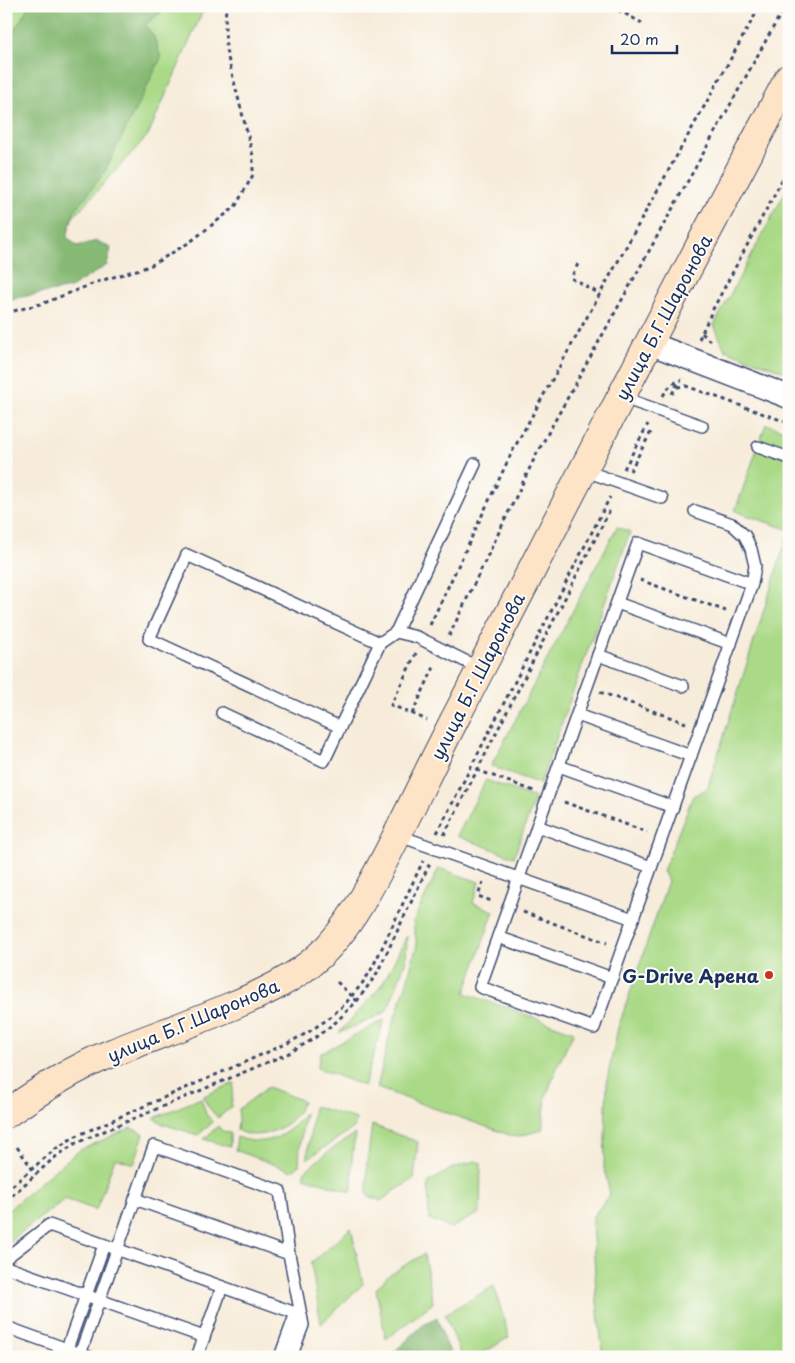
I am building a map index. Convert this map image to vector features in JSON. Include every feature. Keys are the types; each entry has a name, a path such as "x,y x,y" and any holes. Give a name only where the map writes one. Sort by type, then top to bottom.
{"main road":[{"name":"улица Б.Г.Шаронова","path":"6,1114 57,1081 107,1055 214,1014 260,994 294,976 322,954 344,927 365,894 397,834 583,470 789,78"}],"street":[{"path":"649,344 789,397"}],"lane":[{"path":"621,397 702,426"},
{"path":"758,447 789,458"},
{"path":"222,713 324,761 380,644 396,632 475,464"},
{"path":"583,470 662,498"},
{"path":"695,510 732,524 744,536 751,549 755,566 752,584 594,1028 480,987 638,543 752,584"},
{"path":"340,727 149,639 186,555 380,644"},
{"path":"617,603 731,644"},
{"path":"396,632 417,637 480,669"},
{"path":"598,655 683,686"},
{"path":"577,715 691,756"},
{"path":"559,766 673,807"},
{"path":"537,826 651,867"},
{"path":"397,834 633,919"},
{"path":"498,937 612,978"},
{"path":"6,1327 66,1353 83,1356 99,1300 154,1146 280,1191 298,1314 303,1325 291,1357"},
{"path":"135,1199 289,1254"},
{"path":"6,1258 49,1225 298,1314"},
{"path":"66,1353 104,1245"},
{"path":"6,1267 204,1337"},
{"path":"197,1357 222,1287"},
{"path":"280,1357 298,1314"}],"path":[{"path":"6,313 44,303 100,280 150,266 190,242 235,207 253,176 253,156 226,50 226,6"},
{"path":"611,6 642,23"},
{"path":"427,721 391,705 512,452 760,6"},
{"path":"412,714 537,453 785,6"},
{"path":"702,333 789,167"},
{"path":"578,264 571,278 600,294"},
{"path":"6,1191 54,1150 74,1137 286,1044 328,1019 352,996 370,972 430,846 666,390 674,382 688,379"},
{"path":"672,394 676,387 686,386 789,423"},
{"path":"628,475 651,432"},
{"path":"442,838 611,508"},
{"path":"627,575 741,616"},
{"path":"587,687 701,728"},
{"path":"477,770 662,837"},
{"path":"6,1200 54,1158 76,1143 287,1054 312,1040 336,1022 357,1001 376,974 431,861"},
{"path":"337,982 357,1001"},
{"path":"18,1147 36,1174"},
{"path":"6,1355 11,1357"}],"green space":[{"path":"6,6 205,6 148,135 6,291"},
{"path":"29,6 169,6 145,25 154,37 161,58 103,175 74,211 67,237 77,246 97,241 111,248 107,265 70,288 6,300 6,44"},
{"path":"789,185 789,373 725,350 714,325"},
{"path":"766,424 789,432 789,530 735,511"},
{"path":"617,527 630,532 540,784 491,766"},
{"name":"G-Drive Арена","path":"789,531 789,1357 603,1357 596,1293 592,1218 610,1194 604,1168 607,1080 618,1028 668,881 663,871 693,796 707,789"},
{"path":"486,780 535,798 514,857 457,836"},
{"path":"439,868 479,882 473,903 494,911 465,993 574,1032 546,1096 542,1130 515,1137 377,1088 391,1029 417,945 413,922"},
{"path":"407,936 406,960 386,1012 339,1033 382,985"},
{"path":"384,1020 364,1086 317,1068 321,1053"},
{"path":"234,1083 231,1107 218,1118 207,1105 204,1096"},
{"path":"268,1087 303,1101 298,1112 286,1124 270,1132 253,1135 237,1130 239,1109"},
{"path":"201,1098 206,1114 213,1122 198,1135 163,1124 154,1118"},
{"path":"314,1106 356,1119 355,1127 307,1159"},
{"path":"305,1113 300,1143 299,1166 292,1171 235,1150 237,1137 248,1140 267,1141 283,1134"},
{"path":"372,1125 418,1142 414,1179 381,1201 367,1195 367,1163"},
{"path":"218,1126 222,1131 230,1133 230,1147 204,1139"},
{"path":"131,1128 144,1134 134,1164 115,1158 96,1210 65,1199 6,1244 6,1212 80,1150"},
{"path":"355,1134 351,1192 304,1177 304,1172 329,1151"},
{"path":"475,1161 481,1163 480,1213 451,1228 429,1219 428,1183 451,1169"},
{"path":"351,1228 363,1284 321,1324 311,1263"},
{"path":"424,1254 433,1303 386,1339 376,1289 389,1275"},
{"path":"494,1286 509,1337 477,1357 462,1357 445,1314"},
{"path":"437,1317 452,1357 393,1357 392,1354 422,1326"}],"place":[{"name":"G-Drive Арена","path":"769,975"}]}
